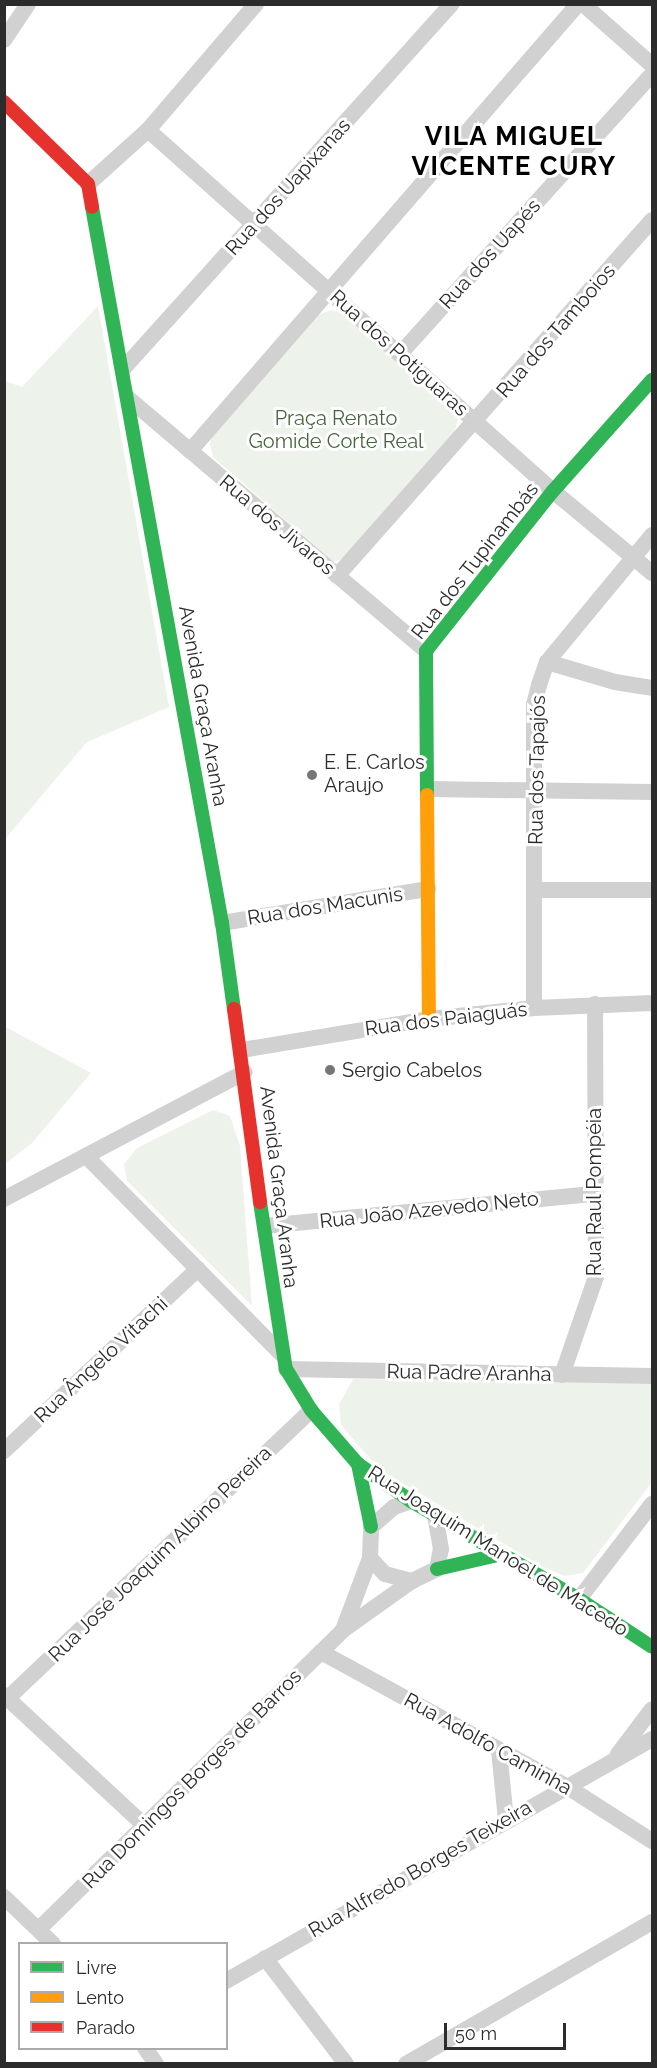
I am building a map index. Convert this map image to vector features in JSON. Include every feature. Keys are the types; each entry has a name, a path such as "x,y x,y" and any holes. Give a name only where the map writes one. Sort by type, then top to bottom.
{"street":[{"path":"4,40 28,4"},
{"path":"4,102 88,184 148,130 256,4"},
{"name":"Rua dos Uapixanas","path":"123,369 452,4"},
{"path":"190,451 578,4"},
{"path":"583,4 652,65"},
{"name":"Rua dos Uapés","path":"400,354 652,74"},
{"name":"Rua dos Potiguaras","path":"148,130 553,491 632,559 652,573"},
{"name":"Avenida Graça Aranha","path":"88,184 222,923 242,1050 284,1361"},
{"name":"Rua dos Tamboios","path":"337,576 476,423 652,220"},
{"name":"Rua dos Tupinambás","path":"429,1019 429,789 426,651 553,491 652,380"},
{"name":"Rua dos Jivaros","path":"128,398 426,651"},
{"name":"Rua dos Tapajós","path":"534,1008 536,792 534,705 547,662 652,535"},
{"path":"547,662 615,682 652,688"},
{"path":"429,789 652,792"},
{"name":"Rua dos Macunis","path":"222,923 428,889"},
{"path":"535,890 652,890"},
{"name":"Rua dos Paiaguás","path":"242,1050 429,1019 534,1008 652,1003"},
{"name":"Rua Raul Pompéia","path":"562,1375 596,1277 595,1004"},
{"path":"4,1199 245,1072"},
{"name":"Rua Joaquim Manoel de Macedo","path":"86,1156 198,1269 284,1361 311,1410 358,1464 435,1516 579,1599 652,1647"},
{"name":"Rua João Azevedo Neto","path":"265,1226 594,1194"},
{"name":"Rua Ângelo Vitachi","path":"4,1451 198,1269"},
{"name":"Rua Padre Aranha","path":"284,1361 562,1375 652,1376"},
{"name":"Rua José Joaquim Albino Pereira","path":"6,1696 311,1410"},
{"path":"358,1464 371,1527 394,1507 411,1501"},
{"path":"579,1599 652,1504"},
{"path":"435,1516 441,1549 438,1569 502,1554"},
{"name":"Rua Domingos Borges de Barros","path":"343,1630 370,1558 371,1527"},
{"path":"370,1558 386,1574 412,1581"},
{"name":"Rua Domingos Borges de Barros","path":"40,1928 343,1630 412,1581 438,1569"},
{"name":"Rua Adolfo Caminha","path":"321,1652 566,1786 652,1841"},
{"path":"6,1696 144,1826"},
{"name":"Rua Alfredo Borges Teixeira","path":"614,1760 652,1709"},
{"name":"Rua Alfredo Borges Teixeira","path":"228,1980 652,1739"},
{"path":"499,1750 506,1820"},
{"path":"4,1897 40,1928 51,1942"},
{"path":"406,2064 652,1922"},
{"path":"265,1958 346,2064"},
{"path":"146,2050 156,2064"}],"green space":[{"path":"98,306 169,707 87,742 5,839 5,381 22,387"},
{"name":"Praça Renato Gomide Corte Real","path":"331,310 347,315 451,407 458,420 451,443 343,559 333,562 213,457 210,443 215,427 313,317"},
{"path":"4,1026 91,1073 32,1143 5,1164"},
{"path":"213,1110 230,1116 240,1146 252,1306 127,1181 124,1164 137,1148"},
{"path":"353,1379 652,1383 652,1482 583,1573 565,1576 541,1566 379,1469 341,1425 339,1405"}],"traffic: fast":[{"path":"92,207 222,923 234,1009"},
{"path":"427,795 426,651 553,491 652,380"},
{"path":"260,1202 286,1369 311,1410 358,1464 411,1501 579,1599 652,1647"},
{"path":"358,1464 371,1527"},
{"path":"437,1569 502,1554"}],"traffic: slow":[{"path":"427,795 429,1019"}],"traffic: jam":[{"path":"4,102 88,184 92,207"},
{"path":"234,1009 260,1202"}],"place":[{"name":"E. E. Carlos Araujo","path":"312,775"},
{"name":"Sergio Cabelos","path":"330,1070"}],"district":[{"name":"VILA MIGUEL VICENTE CURY","path":"514,152"}]}
